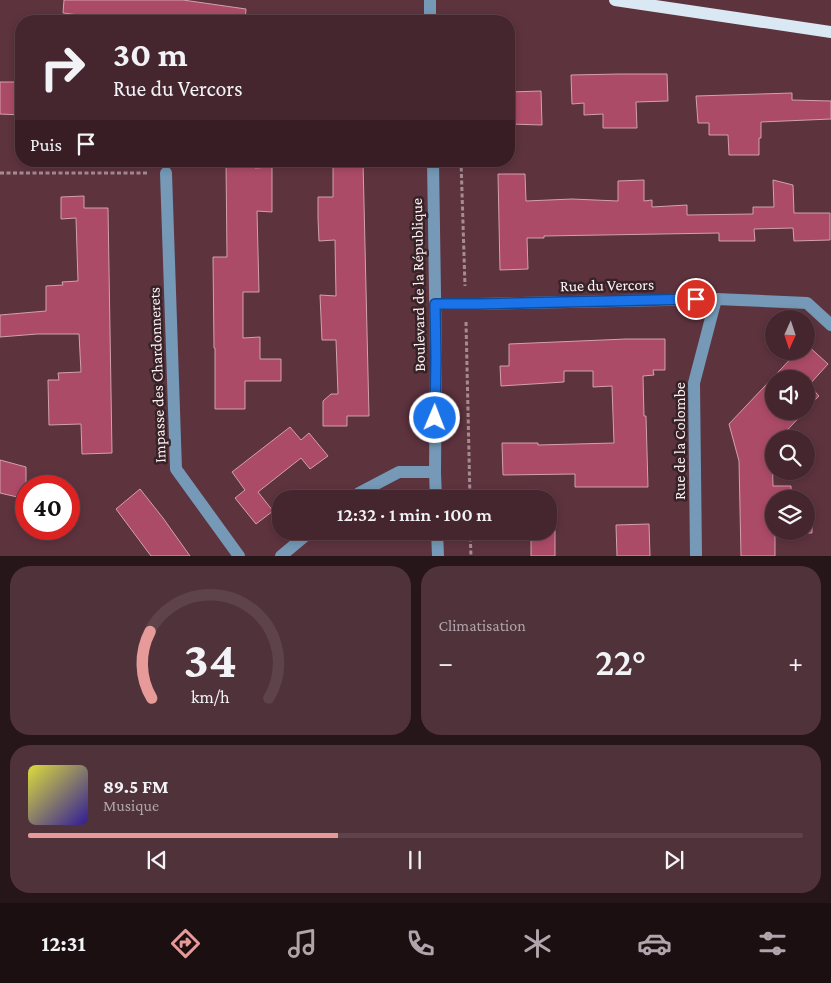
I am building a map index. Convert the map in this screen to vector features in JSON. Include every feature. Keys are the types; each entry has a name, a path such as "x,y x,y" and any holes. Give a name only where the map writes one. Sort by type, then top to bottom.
{"main road":[{"path":"615,0 831,32"}],"street":[{"path":"430,0 430,15"},
{"name":"Boulevard de la République","path":"433,167 436,490"},
{"name":"Impasse des Chardonnerets","path":"166,173 176,469 239,556"},
{"name":"Rue du Vercors","path":"435,304 716,298 807,302 831,325"},
{"name":"Rue de la Colombe","path":"696,556 694,384 716,298"},
{"path":"365,490 400,472 435,472"},
{"path":"281,556 300,540"},
{"path":"437,540 438,556"}],"path":[{"path":"461,167 470,490"},
{"path":"0,173 166,173"},
{"path":"470,540 471,556"}],"building":[{"path":"64,0 183,0 246,9 246,15 79,15 63,13"},
{"path":"667,74 668,101 636,102 637,128 603,128 603,114 584,115 584,103 572,104 571,75"},
{"path":"0,82 15,82 15,115 0,114"},
{"path":"541,91 542,125 515,124 515,92"},
{"path":"792,93 792,100 831,101 831,119 761,122 759,155 729,155 728,135 709,135 709,123 698,123 696,96"},
{"path":"226,167 272,167 272,212 257,211 259,292 243,292 243,338 260,337 260,359 281,359 281,381 245,381 245,409 215,409 213,257 227,257"},
{"path":"333,167 363,167 369,416 347,416 347,426 323,426 323,401 331,394 338,394 336,340 322,340 320,295 336,296 335,240 319,241 318,197 333,197"},
{"path":"498,174 525,174 526,201 572,199 618,201 618,181 644,180 644,201 652,200 652,207 687,205 687,215 753,214 753,207 774,207 773,180 793,185 794,213 830,213 830,240 794,241 793,228 754,229 755,241 719,241 719,233 544,236 544,238 527,238 528,269 500,270"},
{"path":"84,196 84,208 108,208 112,453 82,454 81,424 49,425 48,380 59,380 58,373 81,372 79,334 37,334 0,337 0,315 46,311 46,286 63,285 62,282 78,281 76,218 61,219 61,197"},
{"path":"665,339 665,370 653,370 654,375 643,376 648,487 575,487 575,474 503,475 502,443 538,443 538,445 614,443 612,386 593,387 593,371 564,371 564,382 501,386 500,366 509,366 509,344"},
{"path":"815,352 828,364 815,378 815,370 780,370 789,360 815,360"},
{"path":"765,386 765,420 797,420 787,430 765,430 765,480 773,480 773,486 791,486 791,490 765,490 765,540 775,540 775,556 741,556 739,461 729,424"},
{"path":"815,392 819,396 815,400"},
{"path":"290,427 301,440 309,433 328,456 310,469 301,458 258,492 272,512 256,524 235,498 245,490 232,472"},
{"path":"0,460 26,467 26,475 15,475 15,496 0,493"},
{"path":"140,489 190,556 151,556 116,509"},
{"path":"649,524 650,556 617,556 616,525"},
{"path":"531,540 555,540 555,556 531,556"}],"route":[{"path":"435,418 435,304 696,299"}]}
